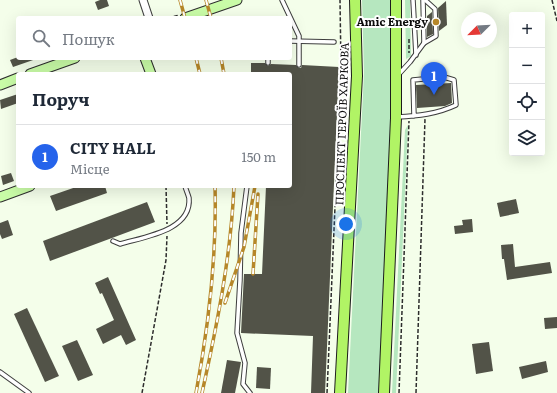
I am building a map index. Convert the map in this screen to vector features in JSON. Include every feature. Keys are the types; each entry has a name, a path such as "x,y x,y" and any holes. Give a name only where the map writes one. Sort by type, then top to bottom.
{"main road":[{"name":"ПРОСПЕКТ ГЕРОЇВ ХАРКОВА","path":"340,393 357,76 355,0"},
{"path":"384,393 396,118 396,0"}],"street":[{"path":"143,0 148,16"},
{"path":"191,16 237,0"},
{"path":"36,72 69,60"},
{"path":"147,60 150,72"},
{"path":"0,84 16,79"},
{"path":"0,197 25,188"}],"lane":[{"path":"282,0 290,16"},
{"path":"414,0 416,55"},
{"path":"396,76 416,55 424,43 436,36 434,9 424,0"},
{"path":"424,0 424,43"},
{"path":"292,21 300,41 299,65"},
{"path":"292,41 334,42"},
{"path":"396,118 426,115 444,111 456,105 454,80 444,77 413,80 414,116"},
{"path":"113,241 120,244 167,230 177,224 184,216 188,207 189,198 186,188"},
{"path":"247,188 241,233 237,333 245,363 243,384 250,393"},
{"path":"0,372 29,393"}],"path":[{"path":"326,393 341,67 340,0"},
{"path":"552,0 557,21"},
{"path":"416,393 426,115"},
{"path":"399,393 410,117"},
{"path":"142,393 166,260 166,188"}],"green space":[{"path":"362,0 391,0 393,71 391,141 379,393 348,393 364,73"},
{"path":"405,0 410,0 411,56 406,59"},
{"path":"408,125 396,393 392,393 405,130"}],"building":[{"path":"107,0 109,6 98,10 95,2"},
{"path":"446,1 447,25 439,31 438,8"},
{"path":"432,12 433,34 427,37 427,16"},
{"path":"16,58 16,60 33,60 13,67 10,60"},
{"path":"251,63 265,63 268,66 271,64 296,65 299,68 301,68 302,65 339,67 325,393 311,393 313,336 241,333 244,274 262,274 266,188 292,188 292,72 251,72"},
{"path":"451,83 452,103 445,106 417,108 416,85"},
{"path":"16,95 16,104 1,109 0,100"},
{"path":"11,173 14,181 3,185 1,176"},
{"path":"73,188 106,188 107,193 56,211 50,196"},
{"path":"516,199 519,213 500,217 497,203"},
{"path":"147,202 155,222 50,261 43,241"},
{"path":"472,219 473,232 455,234 454,226 463,225 462,220"},
{"path":"8,220 13,235 2,239 0,234 0,223"},
{"path":"513,244 515,267 550,262 552,273 507,280 504,259 502,259 501,245"},
{"path":"108,277 136,340 126,345 121,335 103,344 96,329 114,320 102,293 100,294 95,283"},
{"path":"27,308 59,376 45,382 14,314"},
{"path":"557,317 557,328 545,329 544,318"},
{"path":"77,340 93,375 78,381 62,346"},
{"path":"489,342 493,371 476,374 472,344"},
{"path":"227,360 241,362 235,393 221,393"},
{"path":"546,361 548,372 522,379 519,367"},
{"path":"257,367 271,368 270,389 256,388"}],"railway":[{"path":"180,0 184,16"},
{"path":"206,0 210,16"},
{"path":"196,60 200,72"},
{"path":"221,60 224,72"},
{"path":"196,393 205,341 211,290 215,238 215,188"},
{"path":"202,393 227,264 234,188"},
{"path":"225,303 244,247 255,188"},
{"path":"253,274 258,194"}],"place":[{"name":"Amic Energy","path":"436,22"},
{"name":"CITY HALL","path":"434,95"}]}
